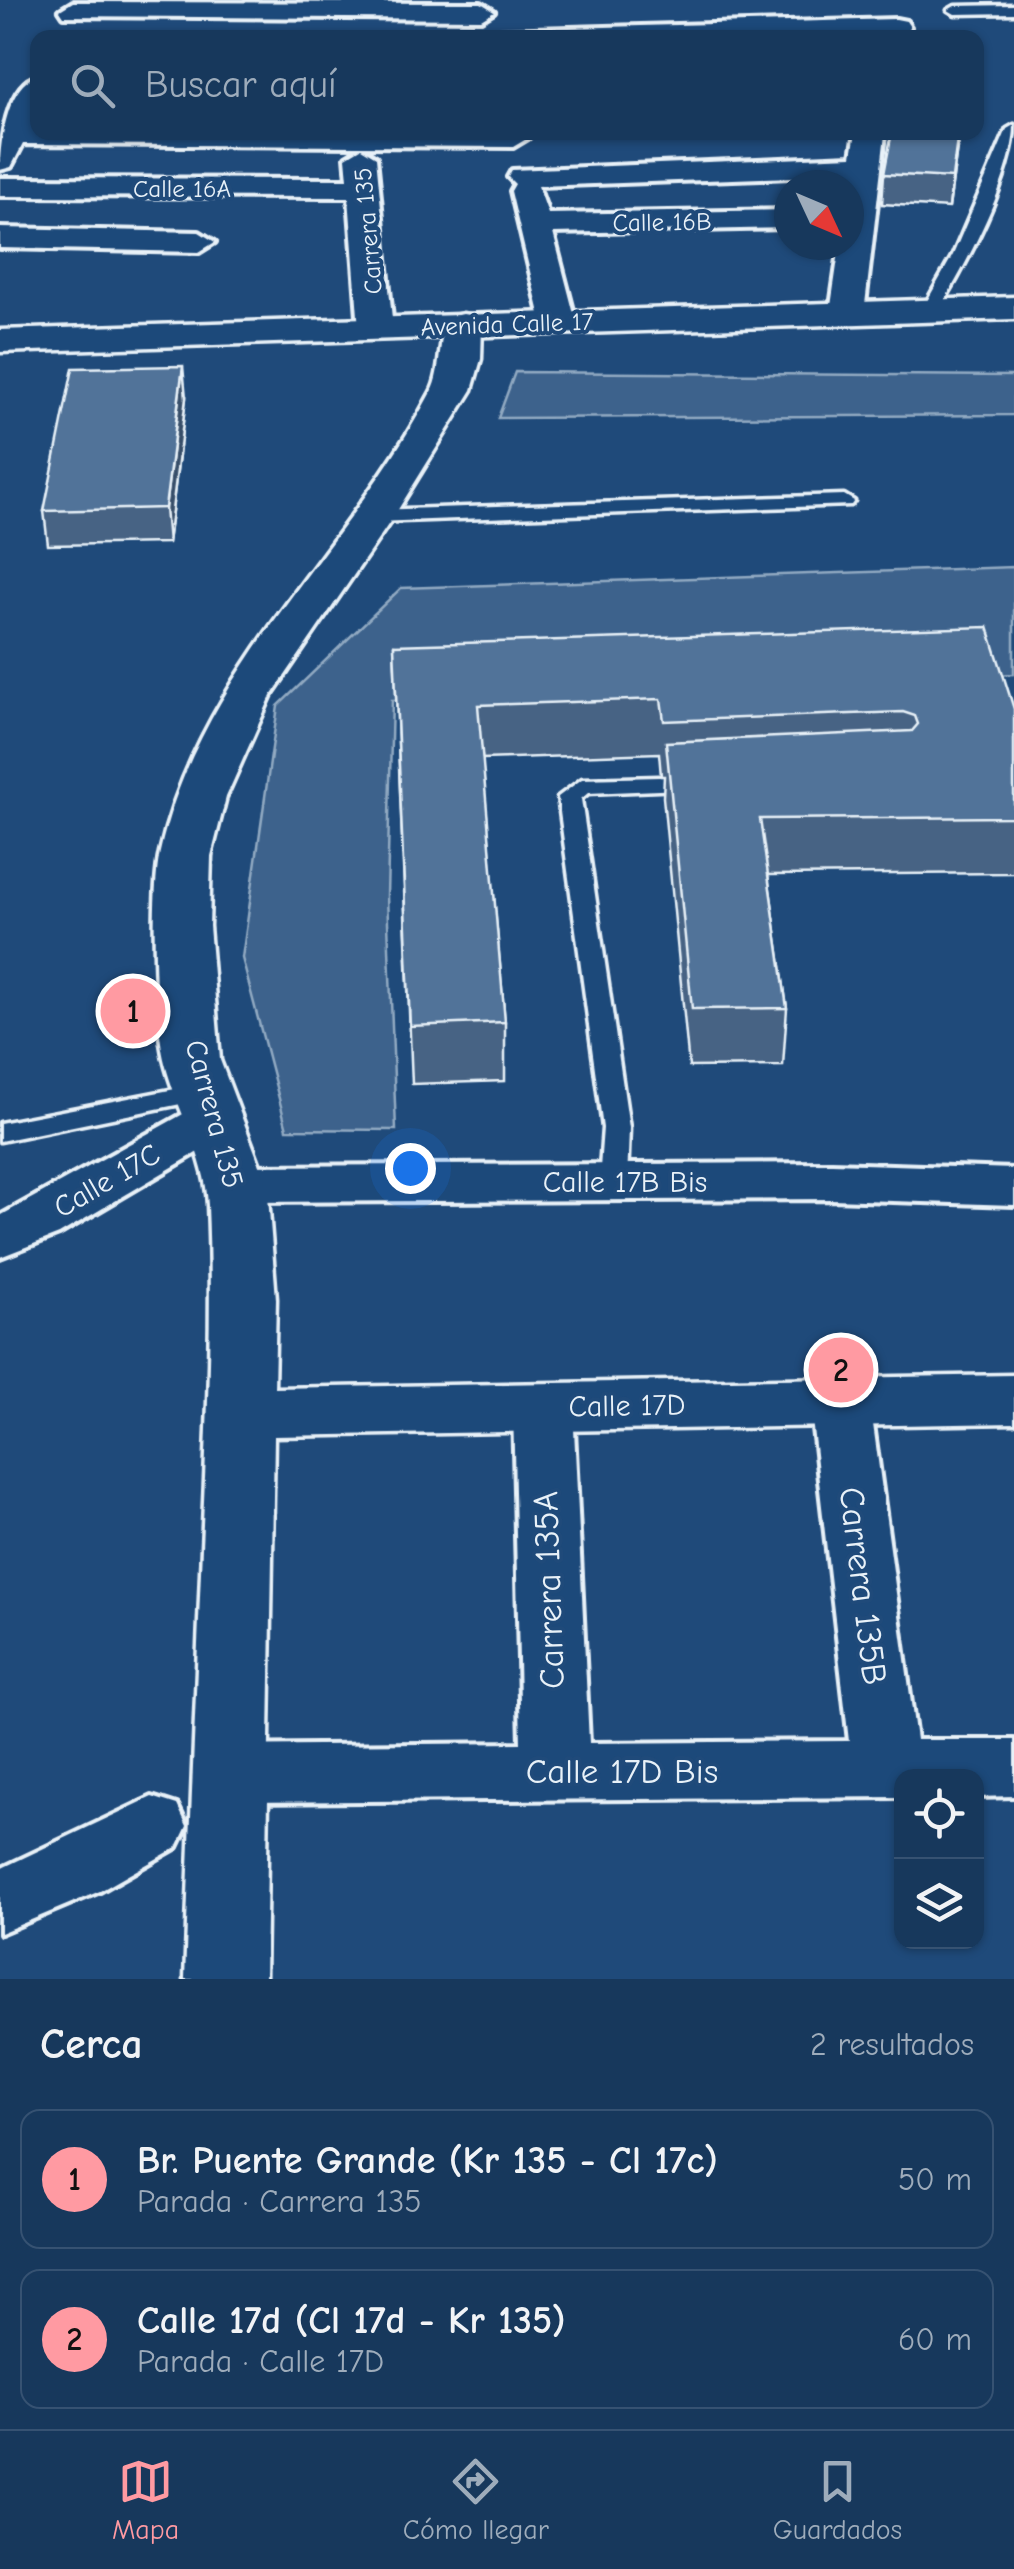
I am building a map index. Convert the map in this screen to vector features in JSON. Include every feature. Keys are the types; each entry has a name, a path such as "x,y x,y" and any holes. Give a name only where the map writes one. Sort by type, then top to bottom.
{"street":[{"path":"64,30 76,5 349,16 482,16"},
{"path":"698,30 897,22"},
{"path":"30,100 6,148 242,140"},
{"name":"Carrera 135","path":"360,140 376,328"},
{"path":"513,140 559,322"},
{"path":"864,174 869,140"},
{"path":"523,177 866,165"},
{"name":"Calle 16A","path":"0,187 364,188"},
{"name":"Calle 16B","path":"534,224 774,219"},
{"path":"0,238 198,242"},
{"path":"847,313 851,260"},
{"name":"Avenida Calle 17","path":"0,342 376,328 462,336 559,322 1014,308"},
{"name":"Avenida Calle 17","path":"0,362 462,336 1014,337"},
{"name":"Carrera 135","path":"224,1979 244,1298 236,1184 192,1060 182,926 185,856 201,797 262,671 373,516 452,390 462,336"},
{"name":"Calle 17C","path":"0,1238 39,1221 207,1106"},
{"name":"Calle 17B Bis","path":"236,1184 832,1181 1014,1187"},
{"name":"Calle 17D","path":"240,1413 1014,1399"},
{"name":"Carrera 135B","path":"840,1402 886,1769"},
{"name":"Carrera 135A","path":"543,1408 556,1772"},
{"name":"Calle 17D Bis","path":"230,1774 1014,1768"},
{"path":"0,1902 75,1870 152,1826"}],"lane":[{"path":"955,10 1014,9"},
{"path":"930,310 962,255 1014,129"},
{"path":"373,516 844,502"},
{"path":"613,1182 616,1128 570,798 582,786 720,782"},
{"path":"0,1132 207,1106"}],"shaded area":[{"path":"515,372 1014,376 1014,415 498,418"},
{"path":"1014,567 1014,674 392,700 387,896 396,1130 287,1129 242,958 278,706 401,588"}],"building":[{"path":"890,140 957,140 952,178 884,174"},
{"path":"183,366 165,508 44,511 73,368"},
{"path":"988,627 1014,709 1014,817 760,819 787,1008 692,1009 666,742 912,731 918,724 915,716 903,712 664,721 661,699 478,705 505,1022 410,1026 394,645"}],"place":[{"name":"Br. Puente Grande (Kr 135 - Cl 17c)","path":"133,1011"},
{"name":"Calle 17d (Cl 17d - Kr 135)","path":"841,1370"}]}
